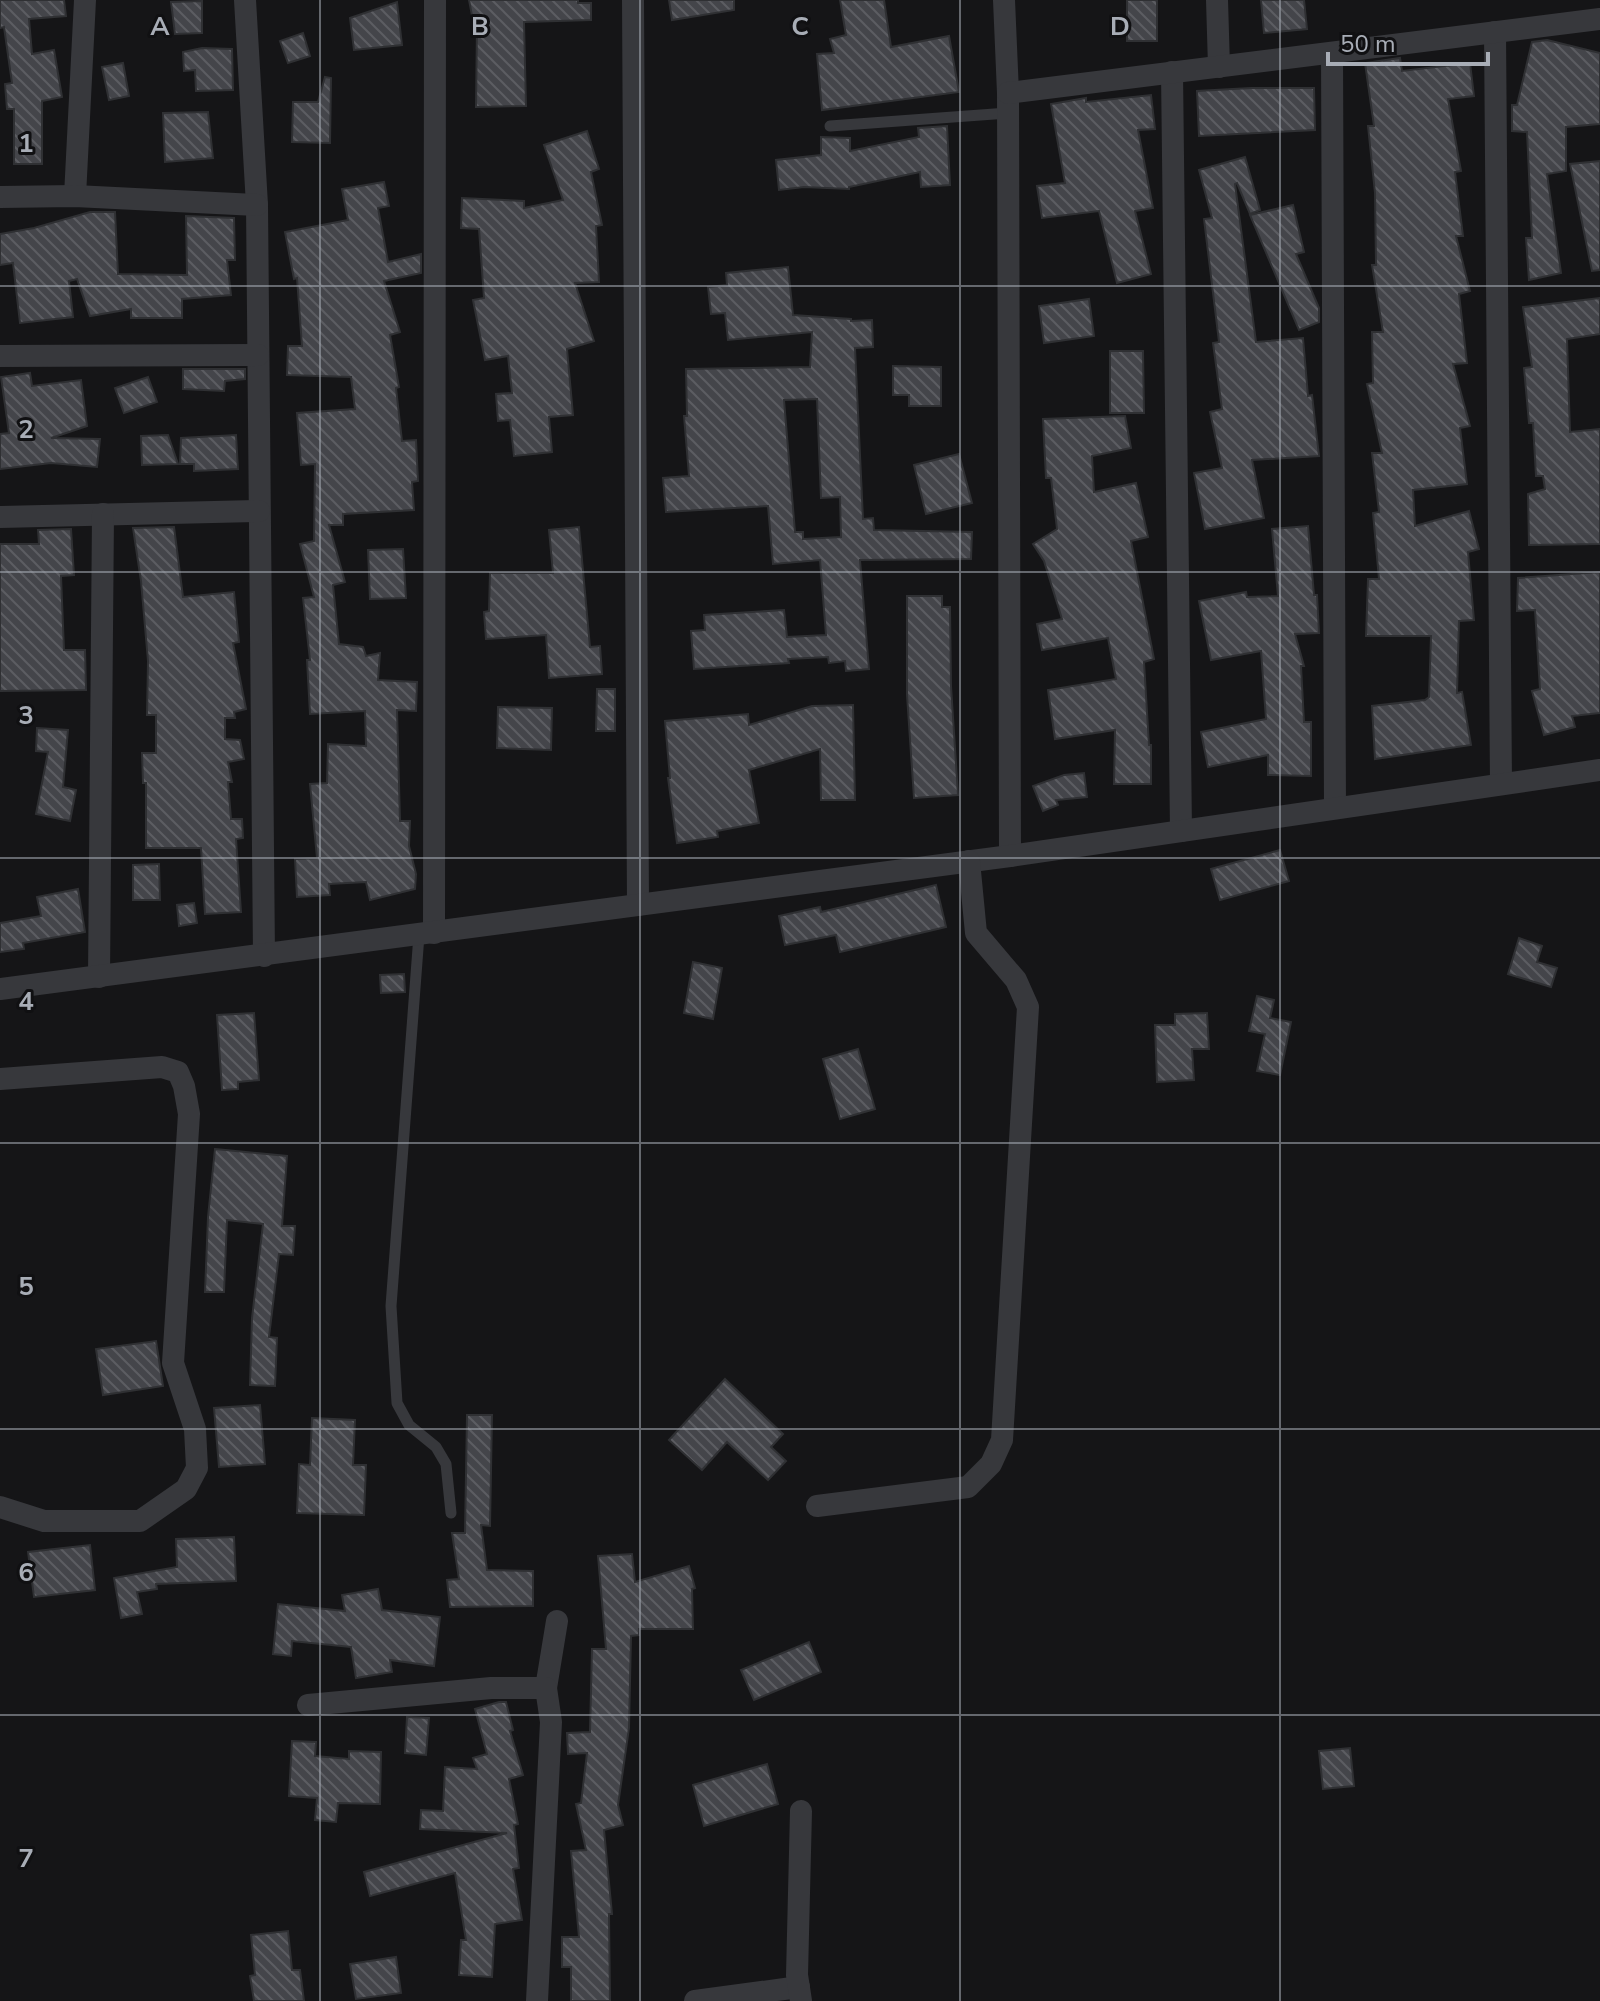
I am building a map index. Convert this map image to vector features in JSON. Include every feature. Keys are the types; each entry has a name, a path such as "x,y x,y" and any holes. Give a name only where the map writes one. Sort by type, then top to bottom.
{"street":[{"path":"75,196 85,0"},
{"path":"245,0 257,205 264,956"},
{"path":"427,934 435,0"},
{"path":"633,0 638,905"},
{"path":"1004,0 1008,103 1010,856"},
{"path":"1217,0 1219,67"},
{"path":"1008,103 1172,72 1600,19"},
{"path":"1495,32 1501,784"},
{"path":"1332,53 1335,808"},
{"path":"1172,72 1181,831"},
{"path":"0,197 75,196 257,205"},
{"path":"0,356 258,355"},
{"path":"0,517 259,511"},
{"path":"99,977 103,514"},
{"path":"0,989 1010,856 1600,770"},
{"path":"817,1506 968,1487 991,1464 1002,1440 1028,1007 1016,980 976,933 969,861"},
{"path":"0,1079 162,1067 178,1072 189,1114 173,1363 195,1429 197,1468 186,1489 140,1521 44,1521 0,1507"},
{"path":"537,2001 551,1722 546,1688 557,1621"},
{"path":"308,1705 491,1688 546,1688"},
{"path":"695,2001 800,1994 801,1811"}],"lane":[{"path":"830,126 1008,103"},
{"path":"427,934 391,1306 397,1403 409,1425 436,1447 446,1464 451,1513"}],"building":[{"path":"0,0 64,0 66,16 29,19 32,54 54,50 62,97 42,101 42,164 14,164 14,109 7,109 5,84 12,83 4,27 0,28"},
{"path":"469,0 578,0 578,3 591,3 591,20 524,22 526,106 476,107 477,25 474,26"},
{"path":"669,0 734,0 734,10 672,20"},
{"path":"840,0 884,0 891,47 949,36 959,92 822,110 817,54 834,53 830,39 846,35"},
{"path":"1127,0 1157,0 1157,41 1127,41"},
{"path":"1261,0 1304,0 1307,29 1264,33"},
{"path":"202,1 202,33 175,34 171,2"},
{"path":"397,2 402,45 354,50 350,18"},
{"path":"303,33 310,56 288,63 280,41"},
{"path":"1547,40 1600,53 1600,124 1566,127 1566,171 1547,174 1561,273 1529,280 1526,238 1532,238 1527,132 1512,131 1512,105 1517,105 1532,42"},
{"path":"202,48 232,49 233,90 196,91 195,70 184,71 183,52"},
{"path":"1400,58 1402,71 1470,63 1474,96 1448,99 1461,171 1455,172 1463,236 1456,236 1470,291 1459,294 1467,363 1453,364 1470,426 1460,428 1467,484 1413,490 1415,526 1469,511 1479,549 1468,552 1474,620 1459,621 1457,693 1462,692 1471,745 1375,759 1372,706 1429,697 1431,636 1366,636 1368,579 1379,579 1373,513 1379,512 1372,453 1382,453 1367,384 1373,383 1372,332 1383,332 1372,265 1376,265 1375,193 1368,126 1374,126 1365,63"},
{"path":"123,63 129,96 109,100 102,67"},
{"path":"325,77 331,78 330,143 292,142 293,102 318,102"},
{"path":"1314,88 1315,130 1199,136 1197,91"},
{"path":"1151,95 1155,129 1138,130 1153,208 1135,211 1151,274 1117,283 1099,211 1042,218 1037,186 1065,183 1051,104 1086,98 1086,102"},
{"path":"208,112 213,158 165,162 163,113"},
{"path":"947,126 950,185 921,187 920,172 849,189 804,187 779,190 776,160 821,155 821,137 850,138 850,151 919,137 918,128"},
{"path":"587,131 599,169 591,172 602,225 596,226 599,282 575,283 594,341 567,349 573,415 549,417 552,452 514,456 510,420 498,421 496,394 512,393 508,356 485,360 473,300 484,298 479,229 461,228 462,198 524,201 524,208 563,200 544,145"},
{"path":"1245,157 1260,210 1250,214 1235,184 1256,342 1303,338 1308,396 1312,395 1319,456 1252,460 1264,518 1205,529 1194,473 1222,468 1210,412 1222,409 1213,343 1219,342 1204,219 1212,218 1199,170"},
{"path":"1600,161 1600,270 1592,271 1570,164"},
{"path":"384,182 389,206 378,208 388,262 421,254 421,273 384,281 400,332 390,335 399,387 396,388 402,441 416,440 418,481 412,482 414,510 343,514 343,525 329,525 345,582 333,585 339,644 363,647 366,656 380,653 378,680 417,682 416,711 397,710 400,821 410,821 409,846 416,874 415,889 370,900 366,882 329,884 330,895 297,897 295,859 317,858 310,784 327,783 328,744 366,746 365,711 310,714 307,660 310,660 303,598 314,597 300,544 314,541 315,464 301,465 297,413 355,409 351,377 287,375 288,346 302,346 297,278 294,279 285,232 348,220 342,189"},
{"path":"1293,205 1304,252 1296,254 1319,308 1319,322 1299,330 1250,215"},
{"path":"90,212 115,212 118,274 187,275 186,216 234,218 235,260 227,260 231,295 182,299 182,318 131,318 131,309 90,316 77,279 69,281 73,317 20,323 13,263 0,265 0,234"},
{"path":"788,267 793,315 872,320 873,347 855,348 863,519 873,518 874,530 972,532 971,559 860,560 869,669 846,671 845,661 829,663 828,657 788,659 789,663 694,669 691,631 705,630 704,615 784,610 787,637 826,635 820,560 773,564 768,506 666,512 663,478 689,476 684,416 687,416 686,369 810,367 812,332 728,340 725,313 711,314 708,287 727,285 726,273","holes":["817,399 821,498 840,497 841,537 803,539 803,532 795,532 784,400"]},
{"path":"1600,298 1600,334 1567,339 1570,432 1600,429 1600,544 1529,545 1528,494 1545,489 1543,476 1536,476 1533,423 1529,423 1524,368 1532,367 1523,307"},
{"path":"1089,299 1094,336 1044,343 1039,306"},
{"path":"1110,351 1143,351 1144,413 1110,413"},
{"path":"893,366 941,367 941,406 909,406 909,395 893,395"},
{"path":"183,369 245,369 245,379 225,381 224,391 183,389"},
{"path":"30,373 32,386 81,380 87,426 51,438 100,439 97,467 51,463 0,469 0,434 9,433 1,377"},
{"path":"148,377 157,402 124,413 115,388"},
{"path":"1125,416 1131,448 1092,456 1094,492 1136,483 1148,537 1131,541 1154,659 1144,662 1151,784 1114,784 1115,730 1055,739 1048,690 1116,679 1108,638 1042,650 1037,624 1062,619 1044,561 1033,544 1057,529 1051,478 1046,478 1043,419"},
{"path":"168,435 178,464 142,465 141,436"},
{"path":"236,435 238,469 194,471 194,464 180,464 181,438"},
{"path":"959,454 972,503 926,514 914,465"},
{"path":"1308,526 1319,633 1295,634 1304,666 1301,666 1304,722 1311,722 1311,776 1268,775 1268,755 1208,767 1201,732 1266,719 1261,651 1211,660 1199,601 1246,592 1247,597 1278,596 1272,529"},
{"path":"174,527 183,597 234,592 239,642 233,643 246,709 234,712 235,718 225,718 225,739 240,740 244,759 228,762 232,782 228,782 231,819 242,819 243,838 236,839 241,912 205,914 201,848 146,848 146,783 143,783 142,753 156,753 156,715 147,715 148,661 133,528"},
{"path":"579,527 590,647 600,646 602,674 549,678 546,635 486,639 484,612 489,611 490,573 553,573 549,530"},
{"path":"71,529 74,575 61,576 64,650 85,650 86,690 0,691 0,544 39,544 38,530"},
{"path":"403,549 406,598 370,599 368,550"},
{"path":"1600,572 1600,713 1572,716 1575,727 1544,735 1532,691 1540,689 1535,610 1517,611 1518,578"},
{"path":"907,596 942,596 942,607 950,607 958,795 914,798 907,695"},
{"path":"597,689 615,689 615,731 596,731"},
{"path":"853,705 855,800 821,800 820,749 749,770 759,823 717,831 718,837 677,843 668,778 665,721 748,714 749,725 812,706"},
{"path":"498,707 552,708 551,750 497,748"},
{"path":"37,728 68,730 63,787 76,790 70,821 36,814 48,752 36,751"},
{"path":"1084,773 1087,797 1056,800 1058,805 1043,811 1033,786 1064,775"},
{"path":"1280,850 1289,881 1220,900 1211,869"},
{"path":"159,864 160,900 133,900 133,865"},
{"path":"936,885 946,927 840,952 836,935 785,945 779,916 820,907 821,912"},
{"path":"78,889 85,932 23,943 24,949 0,952 0,923 41,916 37,897"},
{"path":"194,903 197,923 179,926 177,905"},
{"path":"1519,938 1542,946 1537,962 1557,968 1551,987 1508,974"},
{"path":"693,962 722,968 713,1019 684,1013"},
{"path":"404,974 405,992 381,993 380,975"},
{"path":"1257,996 1274,1000 1270,1018 1291,1022 1280,1075 1257,1071 1265,1034 1249,1031"},
{"path":"254,1013 259,1080 238,1082 238,1089 222,1090 217,1015"},
{"path":"1207,1013 1209,1049 1192,1049 1194,1080 1157,1082 1155,1025 1175,1025 1175,1014"},
{"path":"858,1049 875,1109 840,1119 823,1059"},
{"path":"215,1149 287,1156 282,1226 295,1226 293,1255 279,1254 269,1337 277,1338 275,1386 250,1385 252,1318 263,1224 227,1220 224,1292 205,1292"},
{"path":"156,1341 163,1386 103,1395 96,1349"},
{"path":"725,1379 783,1434 771,1447 786,1461 768,1480 727,1442 702,1470 669,1440"},
{"path":"260,1405 265,1464 219,1467 214,1408"},
{"path":"467,1415 492,1415 490,1526 481,1525 487,1570 533,1571 533,1606 450,1607 447,1580 459,1579 452,1533 465,1533"},
{"path":"312,1418 355,1420 353,1465 366,1465 364,1515 297,1513 299,1464 310,1465"},
{"path":"234,1537 236,1581 156,1584 157,1589 137,1592 142,1614 121,1618 114,1578 177,1567 176,1539"},
{"path":"90,1545 95,1590 34,1597 28,1552"},
{"path":"632,1554 635,1582 689,1566 695,1588 692,1589 693,1629 639,1629 639,1635 631,1636 629,1728 618,1805 623,1825 604,1830 612,1914 609,1914 610,2001 571,2001 571,1967 562,1967 562,1937 579,1937 571,1851 586,1850 576,1804 581,1803 587,1753 568,1754 567,1733 590,1732 592,1649 606,1649 598,1556"},
{"path":"378,1589 382,1610 440,1617 434,1666 390,1660 392,1672 356,1678 351,1647 292,1641 291,1656 273,1654 278,1604 345,1611 342,1595"},
{"path":"809,1642 821,1672 754,1700 741,1670"},
{"path":"506,1702 513,1730 510,1731 523,1775 509,1779 518,1824 514,1825 519,1868 513,1869 522,1920 495,1924 492,1977 459,1975 461,1940 466,1940 455,1873 370,1896 364,1872 507,1833 420,1829 421,1810 443,1811 445,1767 477,1769 473,1758 487,1754 475,1709"},
{"path":"407,1717 429,1718 426,1755 405,1753"},
{"path":"292,1741 316,1742 315,1756 349,1759 349,1751 381,1752 380,1804 338,1803 336,1822 315,1820 317,1798 289,1796"},
{"path":"1350,1748 1354,1786 1323,1789 1319,1751"},
{"path":"767,1764 778,1804 704,1826 693,1785"},
{"path":"288,1931 292,1970 300,1970 304,2001 254,2001 250,1976 255,1975 251,1935"},
{"path":"396,1957 401,1993 356,1999 350,1964"}]}
